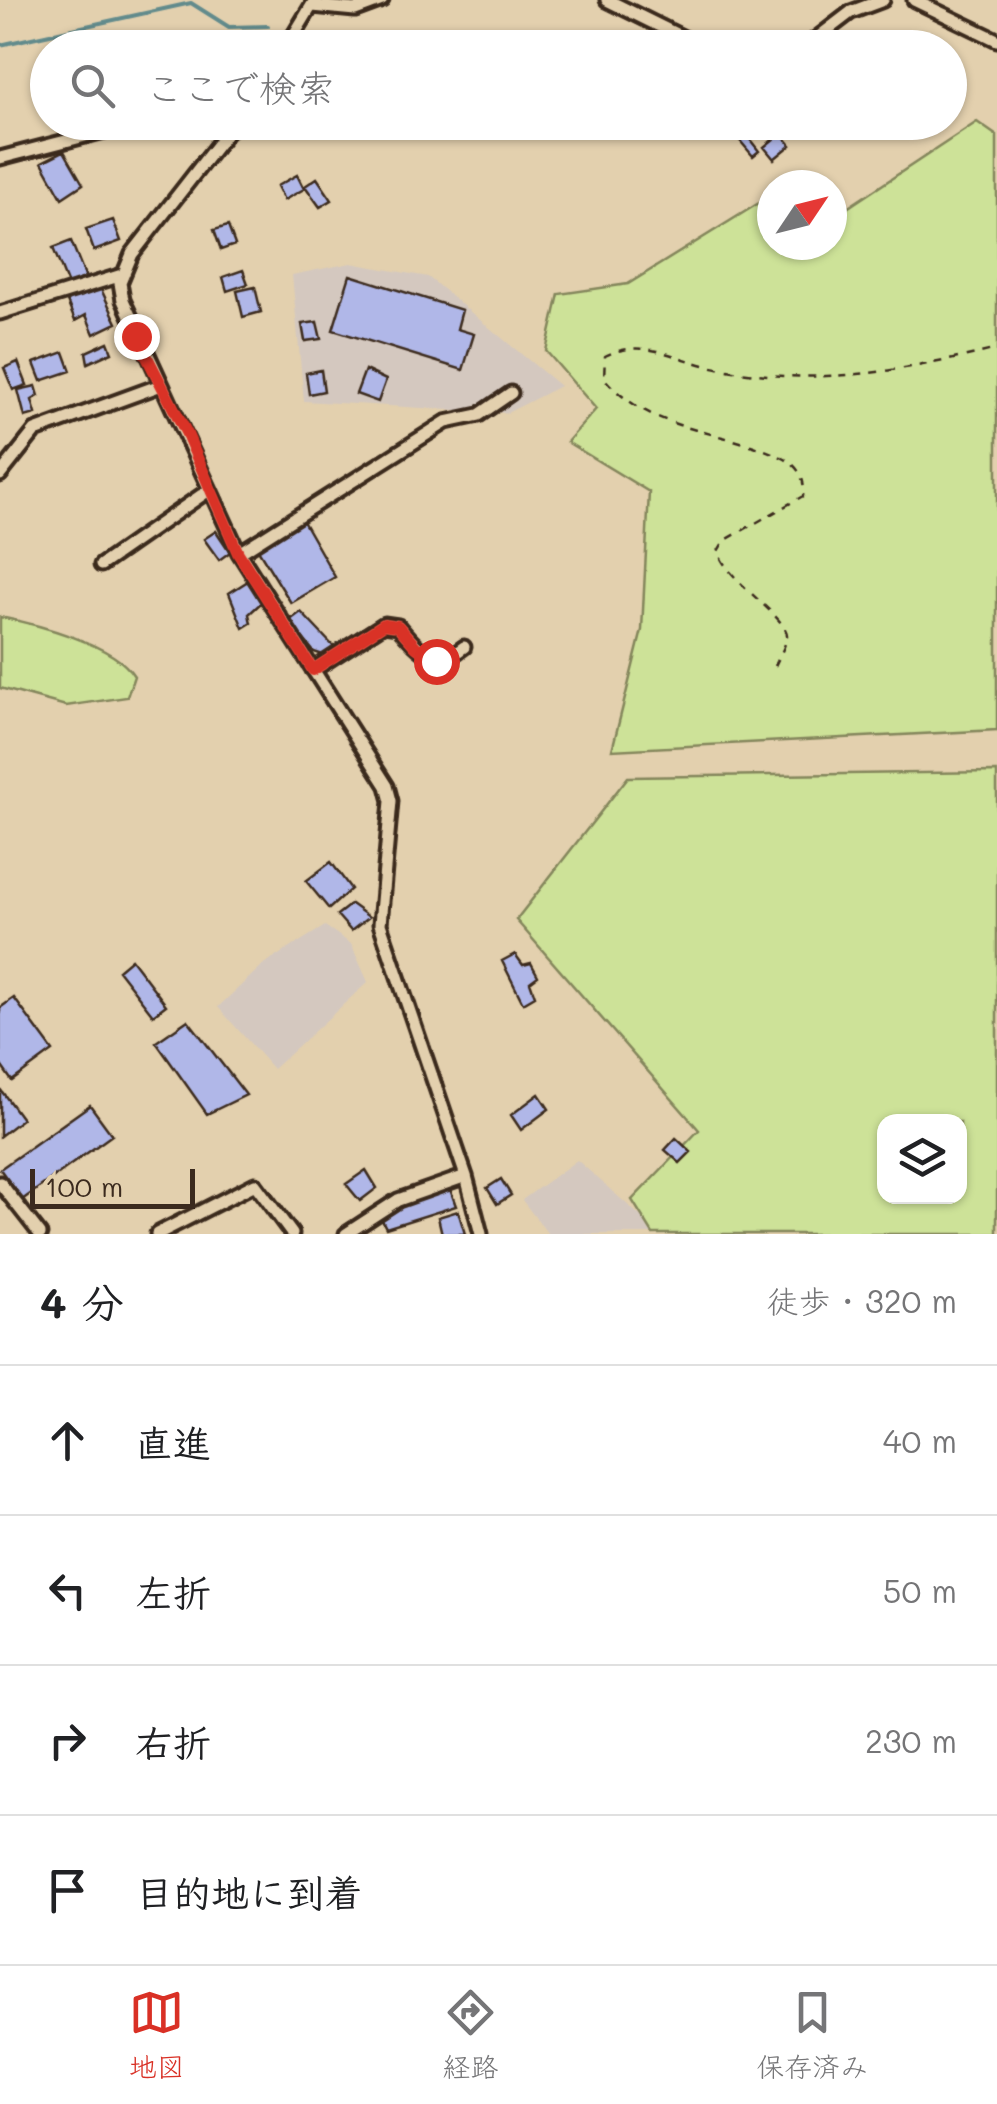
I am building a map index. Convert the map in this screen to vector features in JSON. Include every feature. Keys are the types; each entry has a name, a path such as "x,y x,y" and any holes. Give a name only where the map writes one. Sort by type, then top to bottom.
{"street":[{"path":"297,30 314,3 355,10 382,0"},
{"path":"607,0 668,30"},
{"path":"828,30 851,12 883,0"},
{"path":"914,0 997,40"},
{"path":"0,158 70,140"},
{"path":"221,140 132,254 122,274 122,300 238,553 386,786 391,801 380,924 466,1176 481,1234"},
{"path":"0,314 122,274"},
{"path":"0,475 35,431 162,385"},
{"path":"238,553 446,422 479,415 511,392"},
{"path":"101,565 209,490"},
{"path":"313,670 384,624 398,626 416,647 436,661 449,660 464,646"},
{"path":"346,1234 398,1200 466,1176"},
{"path":"0,1183 40,1234"},
{"path":"157,1234 255,1184 292,1234"}],"path":[{"path":"775,666 787,635 785,626 744,590 718,551 724,541 803,496 805,484 799,470 784,458 694,432 643,410 604,378 605,356 623,347 649,347 707,366 758,374 851,376 911,370 997,349"}],"shaded area":[{"path":"351,263 428,277 560,386 507,413 304,401 292,275"},
{"path":"325,926 351,944 368,982 273,1069 218,1007 264,964"},
{"path":"577,1160 657,1234 548,1234 522,1200"}],"green space":[{"path":"977,122 997,136 997,730 612,750 642,630 649,492 567,442 596,409 546,351 559,294 628,284 757,204 757,260 847,260 847,208 950,140 967,140 967,129"},
{"path":"0,617 73,637 110,654 134,676 127,697 66,706 0,688"},
{"path":"997,772 997,1234 653,1234 632,1200 699,1130 516,920 628,777"}],"building":[{"path":"739,140 750,140 759,151 753,156"},
{"path":"772,140 787,140 791,145 774,159 764,147"},
{"path":"64,151 83,184 62,198 42,162"},
{"path":"297,175 304,189 284,200 277,186"},
{"path":"317,178 332,200 320,207 305,186"},
{"path":"113,220 121,241 94,251 86,229"},
{"path":"228,226 235,245 221,250 214,230"},
{"path":"71,241 86,278 68,285 53,248"},
{"path":"243,270 248,284 227,291 223,277"},
{"path":"350,275 462,310 457,329 474,334 463,370 333,330"},
{"path":"100,287 117,323 94,334 86,315 75,321 66,299"},
{"path":"255,287 261,312 243,317 237,291"},
{"path":"317,322 321,339 305,341 302,324"},
{"path":"108,342 112,352 88,363 86,352"},
{"path":"64,352 71,371 41,381 34,363"},
{"path":"18,362 27,385 13,390 4,368"},
{"path":"321,370 324,391 309,394 306,373"},
{"path":"365,370 386,380 378,402 356,394"},
{"path":"36,386 39,396 32,400 36,414 25,417 18,390"},
{"path":"303,521 335,577 291,603 257,548"},
{"path":"216,531 230,552 219,560 204,539"},
{"path":"248,581 262,602 249,614 251,623 243,628 229,593"},
{"path":"301,612 334,647 323,655 314,652 289,621"},
{"path":"331,862 351,889 329,909 306,881"},
{"path":"351,904 369,917 351,931 337,915"},
{"path":"515,954 523,965 531,963 538,976 530,982 535,996 523,1003 502,961"},
{"path":"131,959 166,1005 153,1015 118,970"},
{"path":"14,998 53,1051 12,1081 0,1064 0,1008"},
{"path":"188,1020 246,1095 207,1114 156,1042"},
{"path":"0,1089 22,1119 0,1136"},
{"path":"539,1094 549,1109 521,1130 511,1115"},
{"path":"90,1105 112,1135 22,1200 0,1169"},
{"path":"676,1138 691,1152 680,1163 665,1150"},
{"path":"366,1170 377,1188 360,1201 346,1184"},
{"path":"501,1179 511,1195 497,1204 487,1188"},
{"path":"450,1189 456,1206 386,1228 381,1218 404,1205"},
{"path":"458,1211 465,1234 442,1234 438,1217"}],"waterway":[{"path":"68,30 191,3 229,27 268,26"},
{"path":"0,45 30,38"}],"route":[{"path":"136,336 187,434 238,553 313,670 384,624 398,626 416,647 436,661"}]}
